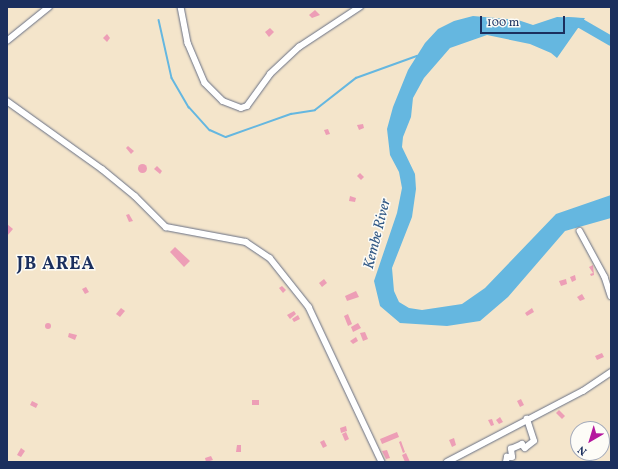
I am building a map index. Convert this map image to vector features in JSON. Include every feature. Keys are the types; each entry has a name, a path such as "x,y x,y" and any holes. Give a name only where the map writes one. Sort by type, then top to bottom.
{"street":[{"path":"7,41 49,7"},
{"path":"181,7 188,42 199,72 223,102 241,108 246,106 270,74 299,47 360,7"},
{"path":"7,101 102,168 135,196 166,227 246,242 270,258 309,307 382,462"},
{"path":"580,231 605,276 611,296"},
{"path":"447,462 583,390 611,372"},
{"path":"506,462 507,457 512,458 511,449 522,444 525,448 534,441 527,419"}],"water":[{"path":"473,16 518,20 533,25 557,17 585,18 557,58 551,53 530,44 487,35 450,48 424,78 413,98 411,117 403,137 402,147 415,174 416,189 412,217 392,268 394,291 399,302 409,308 422,310 462,304 485,288 556,214 611,195 611,218 565,231 508,297 480,321 447,326 400,323 380,306 374,281 397,213 402,188 399,172 390,155 387,129 393,107 408,70 425,43 438,29 454,21"}],"building":[{"path":"315,10 320,15 312,18 309,15"},
{"path":"270,28 274,32 269,37 265,32"},
{"path":"107,34 110,38 107,42 103,38"},
{"path":"363,124 364,128 359,130 357,125"},
{"path":"328,129 330,134 326,135 324,130"},
{"path":"128,146 134,151 131,154 126,148"},
{"path":"142,163 147,168 142,173 137,168"},
{"path":"157,166 162,171 160,174 154,169"},
{"path":"360,173 364,177 361,180 357,176"},
{"path":"350,196 356,198 355,202 349,201"},
{"path":"129,214 133,221 129,222 126,215"},
{"path":"7,224 13,229 7,236"},
{"path":"175,247 190,261 184,267 170,252"},
{"path":"593,265 594,275 591,276 590,274 593,273 589,267"},
{"path":"575,275 576,280 572,282 570,277"},
{"path":"324,279 327,283 322,287 319,283"},
{"path":"566,279 567,284 561,286 559,281"},
{"path":"282,286 286,290 283,293 279,288"},
{"path":"86,287 89,292 85,294 82,289"},
{"path":"356,291 359,297 347,301 345,296"},
{"path":"582,294 585,299 580,301 577,297"},
{"path":"121,308 125,311 120,317 116,314"},
{"path":"532,308 534,312 527,316 525,313"},
{"path":"294,311 296,314 290,319 287,315"},
{"path":"348,314 352,324 348,326 344,316"},
{"path":"298,315 300,319 294,322 292,319"},
{"path":"48,323 51,326 48,329 45,326"},
{"path":"358,323 361,328 353,332 351,327"},
{"path":"365,332 368,339 363,341 360,333"},
{"path":"69,333 77,335 75,340 68,337"},
{"path":"356,337 358,341 353,344 350,341"},
{"path":"602,353 604,357 597,360 595,356"},
{"path":"521,399 524,405 520,407 517,401"},
{"path":"252,400 259,400 259,405 252,405"},
{"path":"32,401 38,404 36,408 30,405"},
{"path":"559,410 565,416 562,419 556,413"},
{"path":"500,417 503,422 499,424 496,420"},
{"path":"492,419 494,425 491,426 488,420"},
{"path":"346,426 347,431 341,433 340,428"},
{"path":"346,432 349,439 345,441 342,434"},
{"path":"397,432 399,437 382,444 380,439"},
{"path":"454,438 456,445 452,447 449,440"},
{"path":"324,440 327,446 323,448 320,442"},
{"path":"401,441 405,452 403,453 399,442"},
{"path":"237,445 241,445 241,452 236,452"},
{"path":"21,448 25,451 21,457 17,455"},
{"path":"387,450 390,458 386,459 382,451"},
{"path":"406,453 410,462 405,462 402,455"},
{"path":"211,456 213,460 206,462 205,458"}],"waterway":[{"path":"159,20 172,78 189,107 210,130 226,137 291,114 315,110 356,78 417,56"},
{"name":"Kembe River","path":"568,22 580,23 611,41"}],"district":[{"name":"JB AREA","path":"56,265"}]}
